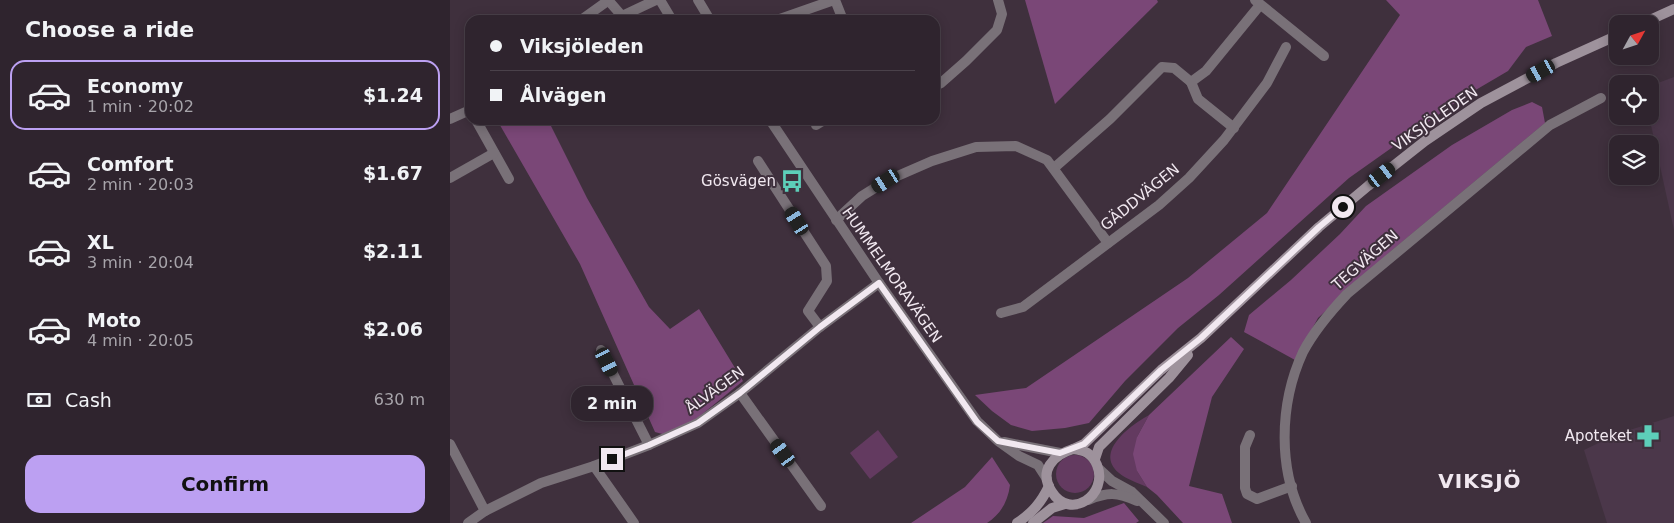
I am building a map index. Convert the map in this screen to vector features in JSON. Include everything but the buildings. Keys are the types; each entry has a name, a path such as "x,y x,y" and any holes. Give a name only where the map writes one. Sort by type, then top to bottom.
{"main road":[{"path":"1659,16 1674,9"},
{"name":"VIKSJÖLEDEN","path":"1073,449 1084,444 1161,370 1201,338 1319,227 1425,141 1481,104 1556,63 1609,39"},
{"name":"VIKSJÖLEDEN","path":"1096,464 1098,446 1169,378 1201,338"},
{"path":"1017,523 1032,513 1043,500 1048,483 1049,464 1060,453 1073,449 1088,453 1096,464 1100,479 1097,490 1088,500 1077,505 1065,504 1052,508 1033,523"},
{"path":"1048,483 1058,499 1065,504"}],"street":[{"path":"588,15 608,0 621,15"},
{"path":"624,15 656,0"},
{"path":"660,0 669,15"},
{"path":"698,0 707,15"},
{"path":"792,15 834,0 842,15"},
{"path":"940,84 997,30 1002,14 998,0"},
{"path":"1191,82 1206,71 1258,2 1324,56"},
{"name":"GÄDDVÄGEN","path":"1001,313 1023,307 1159,205 1189,178 1234,128 1267,83 1286,47"},
{"path":"1054,168 1110,120 1162,67 1174,68 1191,82 1198,98 1234,128"},
{"name":"TEGVÄGEN","path":"1306,523 1292,486 1284,444 1288,402 1304,351 1326,317 1347,294 1550,125 1601,98"},
{"path":"450,119 465,112"},
{"path":"479,125 509,179"},
{"name":"HUMMELMORAVÄGEN","path":"773,125 879,283 977,422 998,441 1019,456 1038,465 1048,483"},
{"path":"836,220 862,196 886,181 932,160 976,147 1016,146 1047,160 1108,242"},
{"path":"450,178 494,153"},
{"path":"758,161 826,266 827,281 808,311 820,327"},
{"name":"ÅLVÄGEN","path":"468,523 485,511 541,483 594,466 649,445 698,423 740,393 820,327 879,283"},
{"path":"601,350 649,445"},
{"path":"740,393 821,506"},
{"path":"1250,435 1245,447 1245,488 1247,494 1257,499 1292,486"},
{"path":"998,441 1060,453"},
{"path":"450,444 485,511"},
{"path":"1096,464 1112,481 1132,492 1160,522"},
{"path":"594,466 634,523"},
{"path":"1088,500 1105,494 1125,496 1142,503"}],"shaded area":[{"path":"1025,0 1157,0 1158,2 1055,104"},
{"path":"1386,0 1538,0 1552,36 1526,47 1508,71 1462,98 1349,178 1219,295 1178,328 1125,381 1089,423 1065,428 1032,431 1011,425 975,395 1026,388 1188,278 1267,213 1400,15"},
{"path":"1674,77 1674,230 1659,162 1659,135 1653,135 1651,125 1659,125 1659,83"},
{"path":"1532,102 1542,107 1545,123 1390,252 1318,318 1295,360 1244,332 1249,315 1291,280 1340,234 1366,206 1452,145 1512,110"},
{"path":"500,125 550,125 587,198 649,307 670,329 699,309 743,381 695,420 666,435 655,432 580,264"},
{"path":"1231,337 1244,349 1212,397 1189,486 1222,494 1232,523 1183,523 1147,487 1137,471 1133,454 1137,437 1149,415"},
{"path":"1149,415 1137,437 1137,471 1147,487 1119,473 1112,465 1110,456 1118,439"},
{"path":"1674,416 1674,523 1607,523 1584,450 1617,434"},
{"path":"878,430 898,457 870,479 850,453"},
{"path":"1075,455 1089,460 1094,474 1089,488 1075,493 1061,488 1056,474 1061,460"},
{"path":"992,457 1010,485 1008,496 996,516 987,523 911,523 965,487"},
{"path":"1124,503 1139,521 1136,523 1043,523 1053,516 1084,518"}],"place":[{"name":"Gösvägen","path":"792,181"},
{"name":"Apoteket","path":"1648,436"}],"district":[{"name":"VIKSJÖ","path":"1480,481"}],"route":[{"path":"612,459 698,423 740,393 820,327 879,283 977,422 998,441 1060,453 1073,449 1084,444 1161,370 1201,338 1319,227 1343,207"}]}
